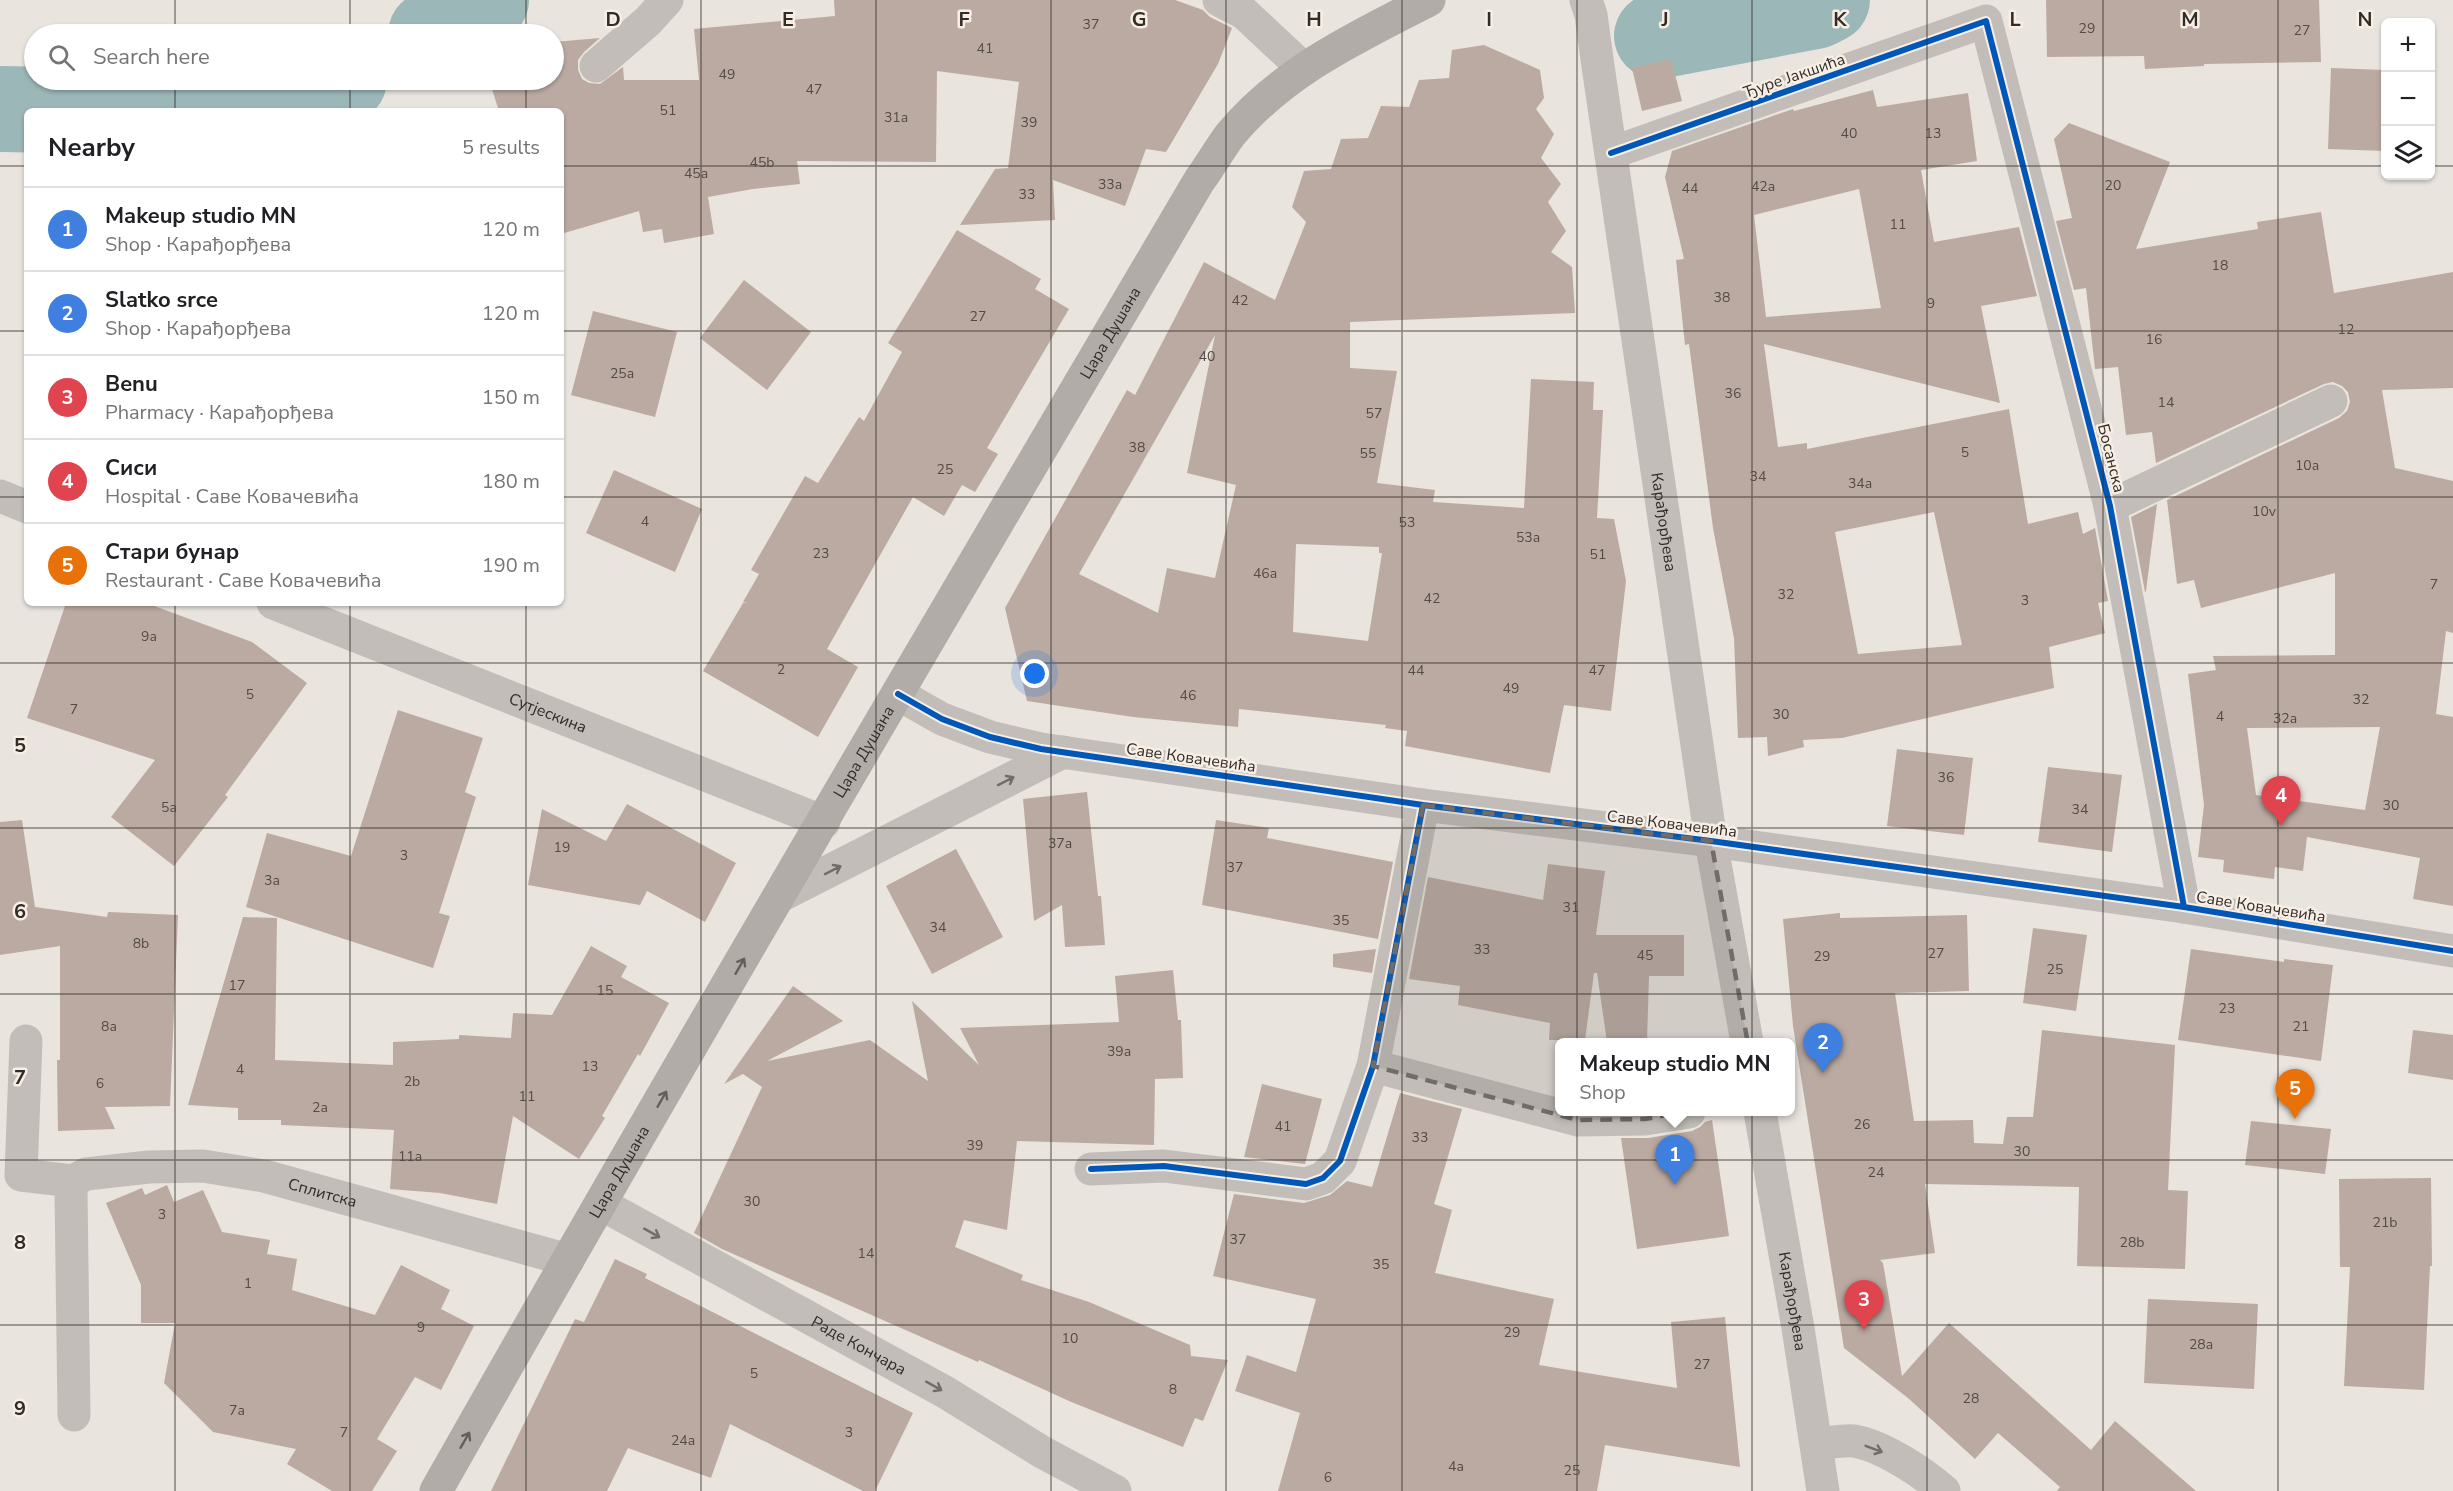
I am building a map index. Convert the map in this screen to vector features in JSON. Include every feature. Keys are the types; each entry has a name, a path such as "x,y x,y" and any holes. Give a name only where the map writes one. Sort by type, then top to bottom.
{"main road":[{"name":"Цара Душана","path":"436,1491 897,694 1199,181 1230,136 1264,100 1303,68 1346,42 1430,0"}],"street":[{"path":"597,66 648,21 667,0"},
{"path":"1219,0 1244,13 1303,68"},
{"name":"Карађорђева","path":"1586,0 1591,15 1711,841 1747,1038"},
{"name":"Ђуре Јакшића","path":"1611,153 1986,21"},
{"name":"Босанска","path":"1986,21 2110,506 2184,907"},
{"name":"Босанска","path":"2110,506 2331,401"},
{"path":"0,496 24,506"},
{"name":"Сутјескина","path":"281,606 824,822"},
{"name":"Саве Ковачевића","path":"897,694 942,719 990,737 1041,749 1423,805 1711,841 2184,907 2453,951"},
{"path":"780,896 1063,752"},
{"path":"1090,1169 1164,1166 1306,1184 1323,1178 1340,1161 1373,1066 1423,805"},
{"name":"Сплитска","path":"26,1041 21,1175 73,1181 86,1174 149,1167 203,1166 264,1176 568,1260"},
{"path":"1373,1066 1555,1114"},
{"path":"1563,1116 1578,1120 1645,1119 1664,1116"},
{"name":"Карађорђева","path":"1761,1116 1823,1491"},
{"path":"73,1181 71,1192 74,1415"},
{"name":"Раде Кончара","path":"601,1204 945,1392 1042,1452 1115,1491"},
{"path":"1817,1444 1854,1441 1905,1464 1944,1491"}],"highlighted area":[{"path":"1423,805 1711,841 1758,1099 1645,1119 1578,1120 1373,1066"}],"building":[{"path":"834,0 1175,0 1203,10 1210,17 1232,28 1218,64 1166,152 1146,149 1125,206 1053,180 1055,220 960,225 995,169 1008,168 1019,82 937,71 936,162 797,161 800,184 708,197 714,234 664,243 662,229 643,232 639,211 564,233 564,108 498,108 492,90 564,90 564,41 600,38 578,60 578,70 582,79 589,83 600,84 623,67 624,80 699,80 694,29 835,16"},
{"path":"2046,0 2319,0 2321,62 2204,64 2204,66 2145,69 2144,56 2047,57"},
{"path":"1484,45 1540,70 1544,98 1536,109 1554,134 1541,158 1561,184 1548,202 1566,231 1551,252 1572,267 1575,313 1350,322 1350,368 1397,371 1377,483 1435,490 1433,502 1524,508 1531,379 1594,382 1593,410 1603,410 1597,518 1614,519 1626,581 1611,711 1564,705 1550,773 1405,746 1407,731 1385,728 1386,725 1239,709 1238,727 1133,717 1027,701 1005,608 1127,390 1135,395 1204,262 1275,300 1306,222 1292,207 1304,171 1331,169 1341,139 1368,138 1381,106 1409,107 1419,80 1449,78 1452,50","holes":["1215,335 1187,473 1236,485 1215,578 1167,568 1158,613 1079,574","1296,544 1379,547 1379,553 1382,553 1368,641 1293,632"]},
{"path":"1671,59 1682,101 1642,111 1632,68"},
{"path":"2331,68 2381,70 2381,151 2328,149"},
{"path":"1873,90 1877,107 1968,93 1977,161 1921,170 1934,242 2019,227 2037,296 1981,306 2000,403 1764,344 1778,447 1807,443 1807,449 2009,409 2028,524 2078,512 2083,534 2095,528 2108,601 2098,603 2105,633 2049,647 2054,688 1842,738 1803,740 1804,747 1768,756 1767,737 1738,738 1734,638 1713,528 1689,344 1685,345 1676,260 1684,259 1665,177 1672,151 1793,109 1794,111","holes":["1859,189 1881,308 1766,317 1754,215","1934,512 1962,645 1858,654 1835,532"]},
{"path":"2069,123 2170,162 2136,249 2258,229 2257,222 2321,212 2334,293 2453,272 2453,388 2382,390 2395,468 2453,481 2453,633 2446,631 2436,714 2453,717 2453,906 2413,899 2420,858 2307,837 2303,871 2275,867 2274,879 2223,872 2224,860 2198,857 2204,805 2188,674 2216,670 2213,656 2335,655 2335,573 2201,608 2194,580 2177,584 2167,500 2339,418 2347,411 2350,402 2348,392 2333,382 2324,384 2156,463 2152,432 2126,435 2118,367 2095,369 2086,288 2074,290 2056,221 2072,218 2054,139","holes":["2380,727 2365,810 2256,795 2247,728"]},
{"path":"957,230 1041,279 1035,289 1069,309 987,448 998,454 975,492 962,485 944,516 913,497 827,649 858,667 818,737 703,671 743,603 747,603 743,602 759,574 751,570 805,476 818,483 859,417 864,421 902,352 888,343"},
{"path":"744,280 811,332 767,390 700,338"},
{"path":"593,311 677,332 655,417 571,395"},
{"path":"614,470 702,509 675,572 586,533"},
{"path":"2157,504 2146,591 2145,592 2131,517"},
{"path":"65,606 154,606 252,642 307,683 225,795 228,797 174,866 111,817 155,760 27,718"},
{"path":"398,710 483,738 465,792 476,797 439,913 450,916 433,968 246,907 267,833 351,856"},
{"path":"1897,749 1973,758 1964,835 1887,826"},
{"path":"2048,767 2122,775 2112,852 2038,842"},
{"path":"1087,792 1105,945 1065,947 1062,905 1034,921 1023,799"},
{"path":"627,804 736,863 705,922 647,891 640,905 528,885 542,809 606,841"},
{"path":"22,820 35,907 107,917 108,912 178,915 170,1106 105,1107 115,1129 58,1131 60,946 0,955 0,822"},
{"path":"1216,820 1269,828 1267,838 1393,862 1378,939 1202,905"},
{"path":"956,849 1003,937 932,974 886,886"},
{"path":"1548,864 1605,871 1596,935 1684,935 1684,976 1649,976 1647,1038 1606,1038 1597,973 1594,973 1585,1038 1555,1038 1555,1040 1549,1040 1550,1023 1458,1005 1460,986 1409,979 1428,877 1543,900"},
{"path":"1840,913 1840,918 1967,915 1969,991 1895,993 1914,1121 1973,1120 1974,1143 2003,1144 2007,1117 2033,1117 2042,1030 2175,1045 2168,1190 2188,1191 2185,1269 2077,1266 2079,1187 1925,1184 1935,1253 1880,1260 1883,1263 1902,1376 1949,1323 2091,1450 2115,1421 2196,1491 2057,1491 2060,1487 1998,1433 1975,1459 1908,1398 1844,1348 1793,1026 1783,919"},
{"path":"243,917 277,918 275,1060 393,1065 393,1042 459,1039 459,1035 511,1038 513,1013 552,1015 591,946 627,966 621,977 669,1003 640,1056 638,1054 602,1116 605,1118 579,1159 513,1116 497,1204 440,1193 390,1189 394,1130 281,1125 281,1120 238,1120 238,1108 188,1105"},
{"path":"2033,928 2087,935 2076,1011 2023,1003"},
{"path":"1376,949 1372,973 1333,967 1333,954"},
{"path":"2191,949 2284,962 2284,959 2333,965 2321,1061 2178,1040"},
{"path":"1173,970 1178,1020 1181,1020 1183,1078 1155,1079 1154,1145 1017,1141 1007,1230 964,1220 955,1247 1023,1275 1021,1280 1089,1302 1190,1345 1191,1356 1228,1360 1203,1421 1195,1418 1183,1447 1069,1401 979,1360 978,1362 722,1249 694,1233 762,1087 743,1074 724,1084 793,986 843,1021 767,1061 870,1040 928,1081 912,1001 979,1065 960,1028 1119,1022 1115,976"},
{"path":"2413,1030 2453,1035 2453,1080 2408,1073"},
{"path":"1262,1084 1322,1099 1305,1164 1244,1157"},
{"path":"1400,1093 1462,1109 1434,1204 1452,1210 1435,1273 1554,1299 1539,1365 1677,1388 1671,1322 1725,1317 1740,1467 1605,1445 1597,1491 1278,1491 1300,1413 1235,1391 1247,1355 1296,1372 1316,1299 1213,1276 1234,1194 1304,1203 1330,1195 1347,1181 1372,1187"},
{"path":"1712,1120 1729,1236 1637,1249 1621,1138 1648,1138 1692,1131"},
{"path":"2251,1121 2331,1129 2325,1174 2245,1165"},
{"path":"2431,1178 2432,1266 2430,1266 2424,1390 2344,1386 2350,1267 2340,1267 2339,1179"},
{"path":"167,1185 174,1202 203,1190 222,1232 270,1240 267,1254 297,1259 292,1290 375,1315 401,1265 450,1290 441,1309 474,1326 441,1390 415,1377 377,1439 397,1451 372,1491 332,1491 287,1464 296,1449 213,1432 164,1383 175,1323 141,1323 141,1285 106,1203 142,1188 145,1195"},
{"path":"615,1259 647,1274 645,1278 913,1413 875,1491 863,1491 730,1424 711,1478 628,1448 607,1491 491,1491 575,1319 584,1322"},
{"path":"2148,1299 2258,1304 2254,1389 2144,1383"}],"waterway":[{"path":"447,24 486,0"},
{"path":"1657,36 1815,6 1827,0"},
{"path":"227,108 302,90"},
{"path":"0,109 24,109"}],"cycle path":[{"path":"1611,153 1986,21 2110,506 2184,907"},
{"path":"898,694 942,719 990,737 1041,749 1423,805 1711,841 2184,907 2453,951"},
{"path":"1091,1169 1164,1166 1306,1184 1323,1178 1340,1161 1373,1066 1423,805"}],"place":[{"name":"Сиси","path":"2281,826"},
{"name":"Slatko srce","path":"1823,1073"},
{"name":"Стари бунар","path":"2295,1119"},
{"name":"Makeup studio MN","path":"1675,1185"},
{"name":"Benu","path":"1864,1330"}]}
